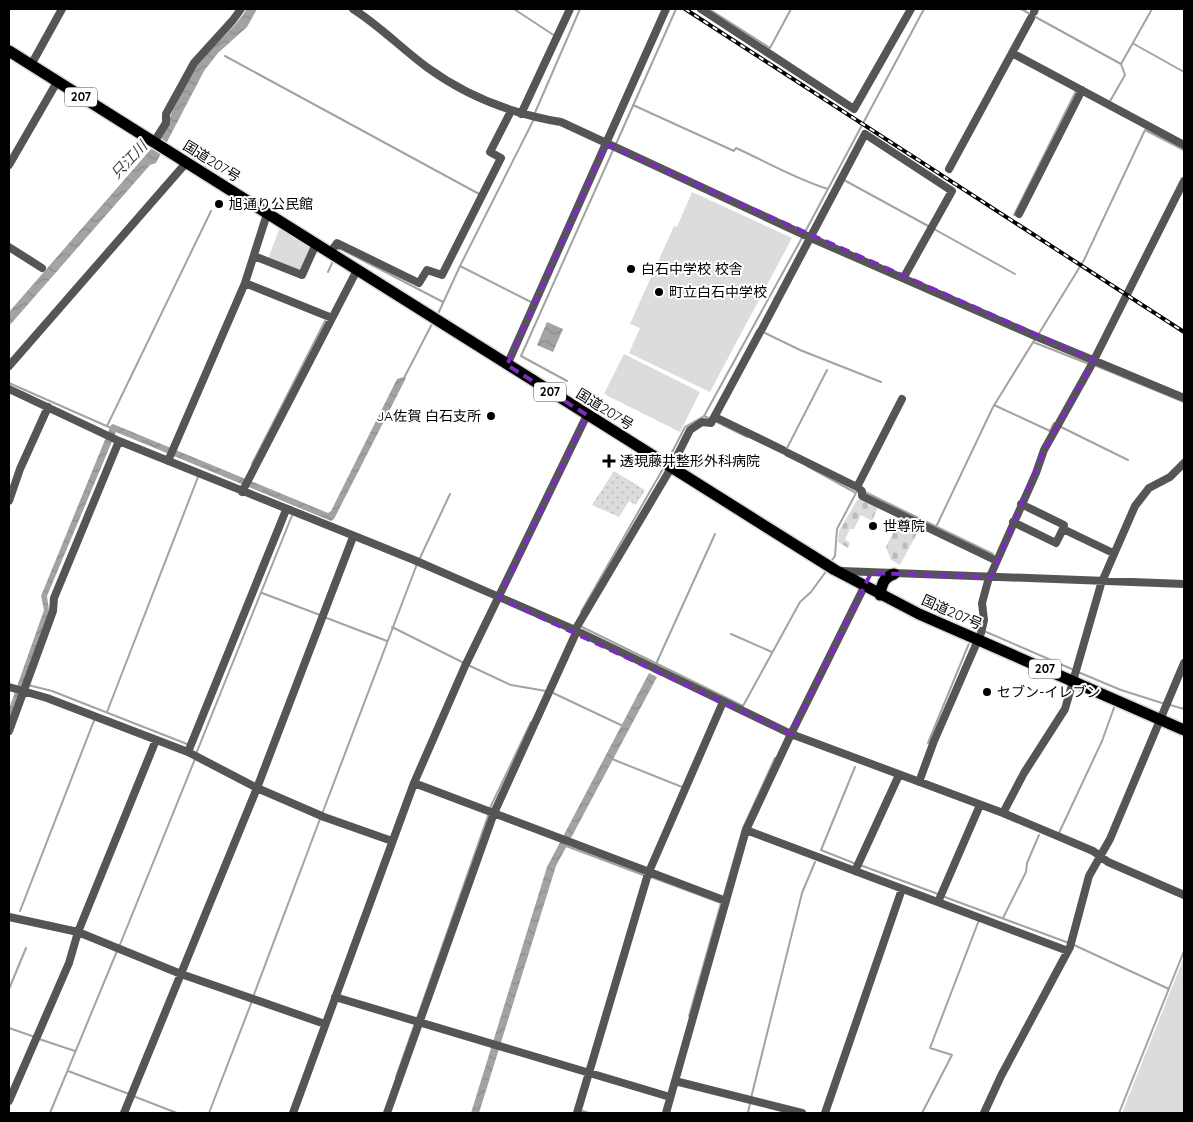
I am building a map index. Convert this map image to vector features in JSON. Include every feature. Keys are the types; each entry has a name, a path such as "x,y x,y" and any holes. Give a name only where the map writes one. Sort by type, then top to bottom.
{"highway":[{"name":"国道207号","path":"9,51 831,568 880,595 1075,674 1118,701 1184,730"},
{"path":"880,595 881,585 886,578 894,574"}],"street":[{"path":"31,65 62,9"},
{"path":"154,142 166,122 166,114 194,62 234,20 241,9"},
{"path":"353,9 428,68 463,91 521,114 561,122 806,235 904,277 1092,363 1184,398"},
{"path":"521,114 570,9"},
{"path":"507,365 611,146 666,9"},
{"path":"701,9 854,109 911,9"},
{"path":"949,169 1033,13"},
{"path":"1012,53 1081,92 1108,104 1184,145"},
{"path":"9,165 57,82"},
{"path":"1019,214 1081,92"},
{"path":"333,255 337,243 419,283 427,270 442,275 501,158 490,152 511,110"},
{"path":"713,419 761,330 806,235 843,179 865,134 952,191 904,277"},
{"path":"9,366 186,163"},
{"path":"919,782 977,635 982,603 1013,522 1058,426 1184,181"},
{"path":"171,455 245,283 267,214"},
{"path":"254,256 302,275 316,244"},
{"path":"9,247 42,268"},
{"path":"243,490 357,270"},
{"path":"245,283 332,318"},
{"path":"9,389 113,438 171,455 199,474 243,490 291,512 418,562 499,598 577,627 654,669 790,734 1003,813 1184,895"},
{"path":"857,487 902,399"},
{"path":"9,501 20,469 48,407"},
{"path":"293,1113 414,782 466,664 587,415"},
{"path":"387,1113 416,1021 491,812 549,692 577,627 667,465 690,430 702,422 713,419 857,487 862,491 862,496 997,561"},
{"path":"9,731 20,688 53,611 54,598 113,438"},
{"path":"1003,813 1024,773 1059,721 1103,581 1135,506 1149,488 1170,477 1184,464"},
{"path":"1013,522 1056,543 1063,529 1064,525 1021,504"},
{"path":"192,751 291,512"},
{"path":"1063,529 1114,553"},
{"path":"124,1113 257,788 353,537"},
{"path":"831,568 894,574 1184,584"},
{"path":"666,1113 668,1096 675,1081 723,900 746,830 790,734 864,587"},
{"path":"984,1113 1001,1076 1070,946 1084,888 1110,838 1184,663"},
{"path":"20,688 156,740 192,751 257,788 322,816 392,841"},
{"path":"577,1113 647,874 723,702"},
{"path":"9,1101 69,963 78,932 156,740"},
{"path":"857,867 899,774"},
{"path":"414,782 571,842 647,874 723,900"},
{"path":"940,897 980,805"},
{"path":"746,830 857,867 902,889 940,897 979,918 1070,946"},
{"path":"825,1113 902,889"},
{"path":"9,917 78,932 181,974 325,1024"},
{"path":"335,997 668,1096"},
{"path":"675,1081 802,1113"}],"highlighted area":[{"path":"606,144 1094,360 1044,450 991,577 871,573 791,734 499,598 587,415 507,365"}],"green space":[{"path":"692,192 792,238 710,392 629,353 640,328 630,324 674,226 677,227"},
{"path":"280,227 311,247 300,271 268,259"},
{"path":"624,354 700,392 680,432 604,394"},
{"path":"614,471 645,490 636,505 629,501 619,517 592,505"},
{"path":"862,499 878,507 872,521 861,515 854,529 850,529 845,539 850,543 848,548 838,542 839,531 857,500"},
{"path":"900,518 920,528 900,565 891,560 886,547"},
{"path":"1184,957 1184,1113 1122,1113"}],"water":[{"path":"247,9 257,9 247,27 218,53 204,71 156,163 150,165 9,326 9,312 151,149 154,150 186,84 198,64 236,24"},
{"path":"547,322 563,329 553,352 537,345"},
{"path":"406,378 334,519 331,521 116,432 47,596 49,611 9,722 9,709 44,610 41,596 111,425 113,424 328,513 331,511 397,379"},
{"path":"649,673 657,677 556,866 479,1113 471,1113 547,867"}],"waterway":[{"path":"514,9 555,36"},
{"path":"534,115 580,9"},
{"path":"616,144 676,9"},
{"path":"709,9 770,48 791,9"},
{"path":"805,232 924,9"},
{"path":"1021,9 1121,64 1152,9"},
{"path":"1134,44 1184,72"},
{"path":"225,56 481,195"},
{"path":"1109,103 1125,75 1121,64"},
{"path":"1014,215 1076,91 1078,93"},
{"path":"633,105 734,151 736,148 828,189"},
{"path":"531,302 460,266 534,119"},
{"path":"1038,335 1084,260 1145,130 1184,150"},
{"path":"567,381 521,356 614,148"},
{"path":"844,180 930,227"},
{"path":"107,426 211,211"},
{"path":"934,229 1015,274"},
{"path":"668,460 685,427 704,416 803,236"},
{"path":"338,252 339,248 443,302"},
{"path":"328,272 333,261"},
{"path":"437,316 460,266"},
{"path":"252,464 325,321"},
{"path":"404,378 433,322"},
{"path":"763,332 800,350 881,382"},
{"path":"936,527 993,407 1035,339"},
{"path":"1033,342 1089,364"},
{"path":"1094,365 1184,402"},
{"path":"784,454 827,370"},
{"path":"9,383 111,428"},
{"path":"994,405 1050,431 1054,423 1056,424"},
{"path":"704,416 711,419"},
{"path":"715,421 747,437"},
{"path":"1061,427 1128,460"},
{"path":"807,466 856,493 837,529 835,556 830,563"},
{"path":"581,612 664,467"},
{"path":"107,712 198,477"},
{"path":"865,492 993,554"},
{"path":"419,560 450,494"},
{"path":"196,754 293,513"},
{"path":"656,664 715,534"},
{"path":"322,814 417,564"},
{"path":"580,626 743,706 800,602 811,592 827,570"},
{"path":"262,593 320,615"},
{"path":"324,617 387,641"},
{"path":"392,627 464,663"},
{"path":"973,632 975,628 980,630"},
{"path":"984,631 1074,670"},
{"path":"731,634 772,652"},
{"path":"928,743 970,641"},
{"path":"468,665 511,685 546,691"},
{"path":"1078,672 1121,690 1165,704"},
{"path":"28,685 52,691 187,744"},
{"path":"551,692 623,726"},
{"path":"1059,833 1102,741 1115,705"},
{"path":"1170,705 1184,709"},
{"path":"20,911 95,718"},
{"path":"490,808 531,722"},
{"path":"723,898 743,828 775,758"},
{"path":"119,947 195,759"},
{"path":"612,759 682,787"},
{"path":"855,767 821,850 856,864"},
{"path":"417,1018 489,813"},
{"path":"253,997 320,819"},
{"path":"1003,918 1026,872 1027,863 1039,835"},
{"path":"566,846 646,876"},
{"path":"751,1098 802,893 815,862"},
{"path":"860,865 938,894"},
{"path":"651,877 721,903"},
{"path":"942,896 1069,943"},
{"path":"689,1016 721,903"},
{"path":"922,1113 952,1055 930,1048 979,920"},
{"path":"1074,945 1169,989"},
{"path":"9,989 26,948"},
{"path":"50,1113 117,951"},
{"path":"1119,1113 1184,951"},
{"path":"209,1113 252,1001"},
{"path":"396,1077 415,1023"},
{"path":"9,1028 35,1037"},
{"path":"39,1039 75,1051"},
{"path":"68,1071 129,1094"},
{"path":"133,1096 177,1113"},
{"path":"748,1113 750,1103"},
{"path":"582,1113 583,1111 589,1113"}],"railway":[{"path":"685,9 1184,332"}],"place":[{"name":"旭通り公民館","path":"219,204"},
{"name":"白石中学校 校舎","path":"631,269"},
{"name":"町立白石中学校","path":"659,292"},
{"name":"JA佐賀 白石支所","path":"491,416"},
{"name":"透現藤井整形外科病院","path":"609,461"},
{"name":"世尊院","path":"873,526"},
{"name":"セブン-イレブン","path":"987,692"}],"water label":[{"name":"只江川","path":"129,160"}]}
